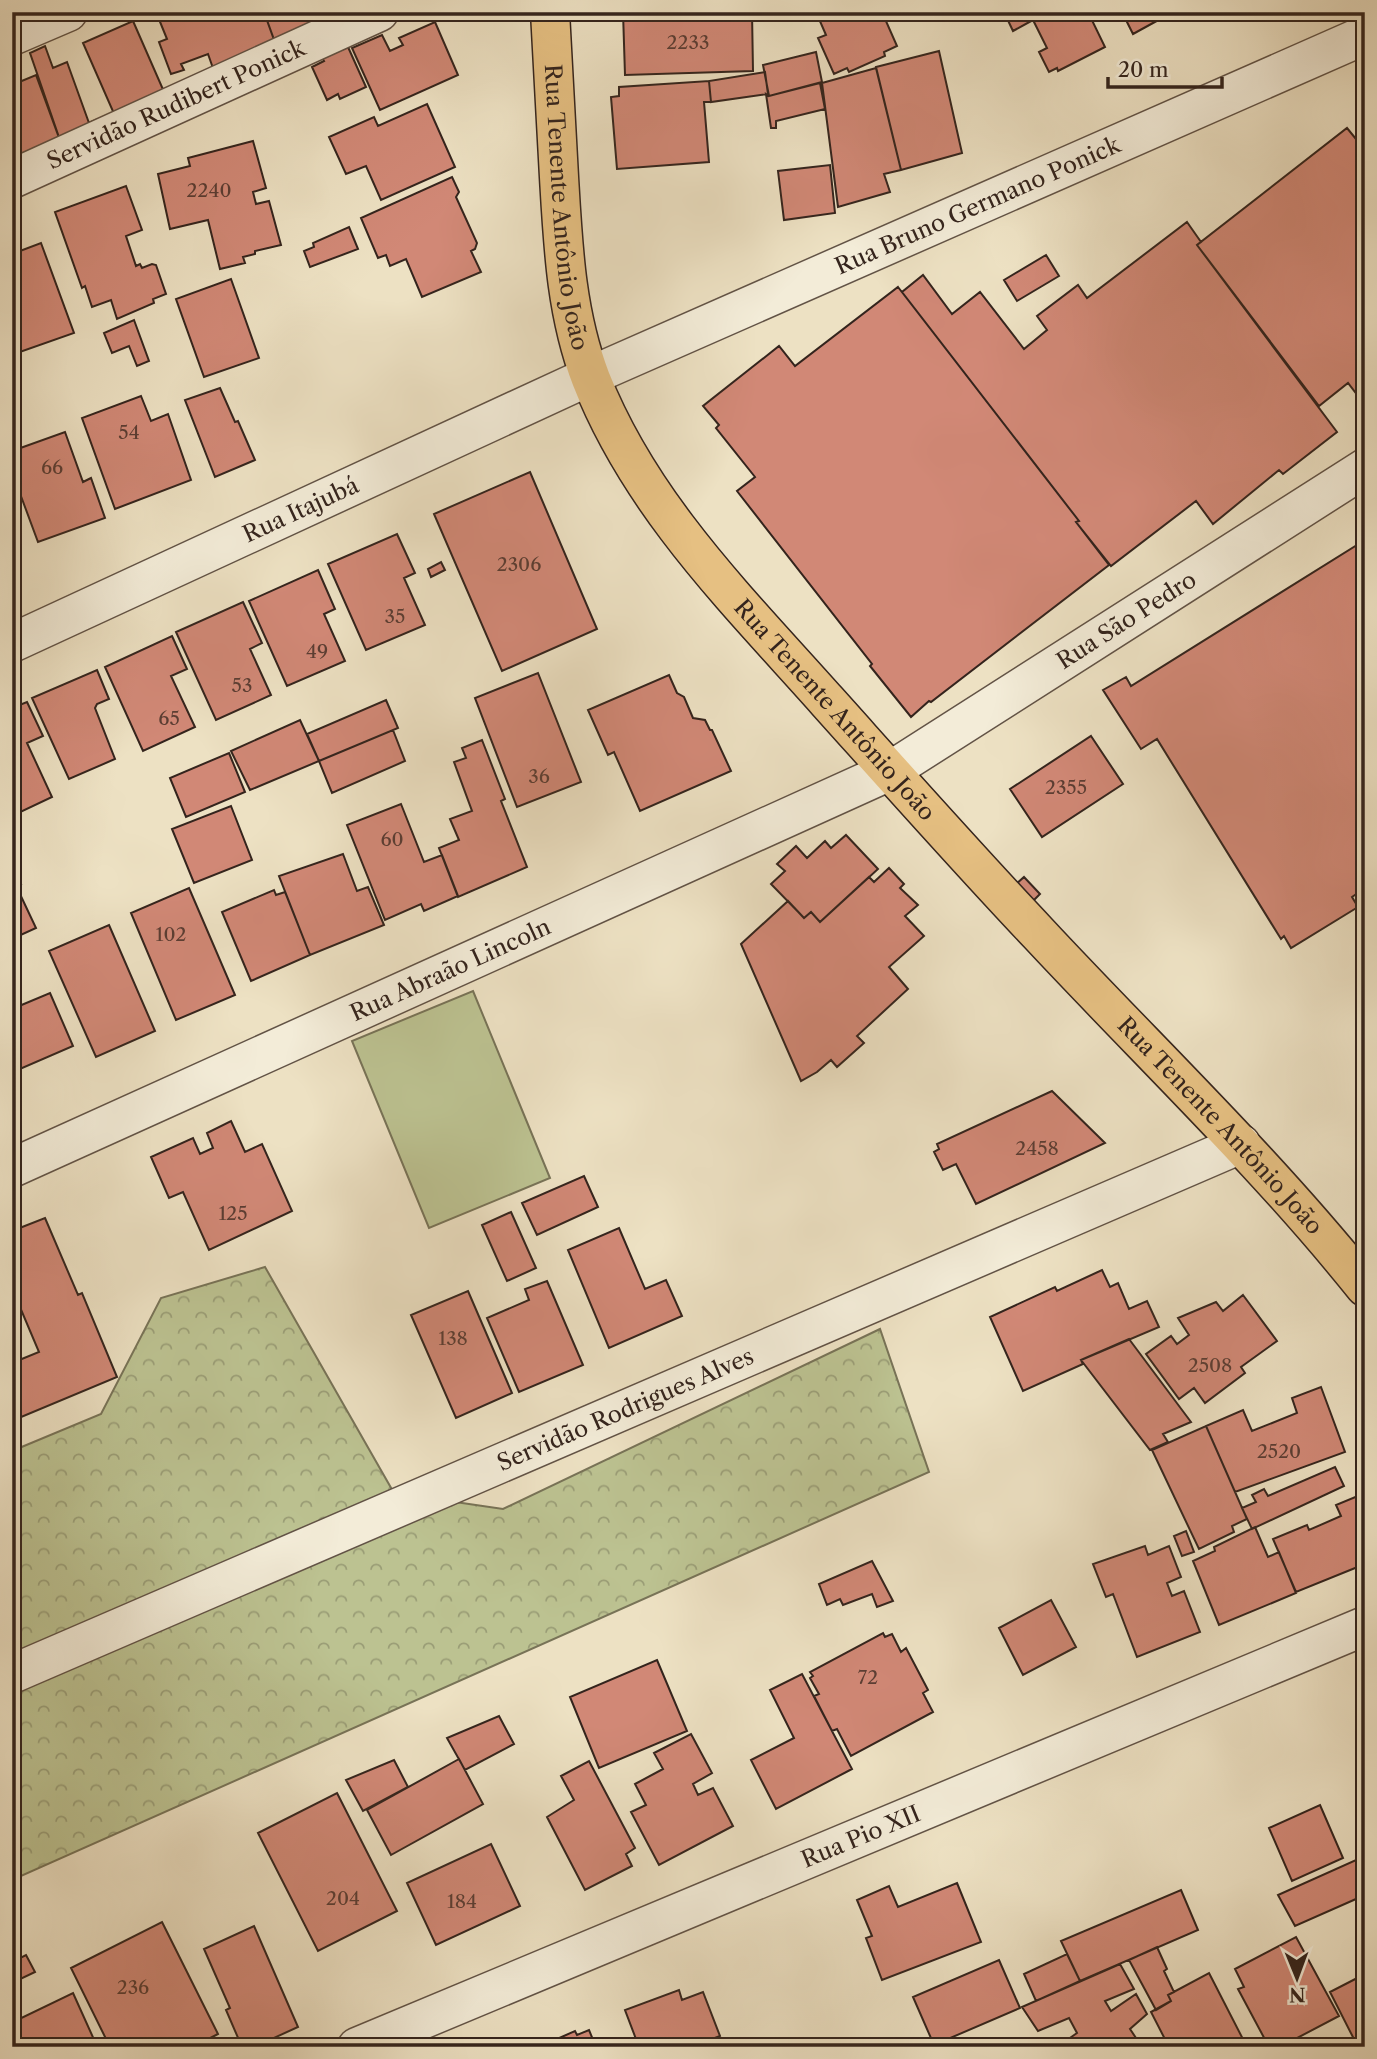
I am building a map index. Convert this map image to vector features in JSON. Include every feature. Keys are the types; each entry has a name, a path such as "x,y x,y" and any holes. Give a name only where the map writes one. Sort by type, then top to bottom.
{"main road":[{"name":"Rua Tenente Antônio João","path":"550,12 564,265 574,325 590,376 612,428 655,500 690,547 890,771 1039,934 1241,1144 1365,1287"}],"street":[{"path":"12,36 68,12"},
{"name":"Servidão Rudibert Ponick","path":"12,179 379,12"},
{"name":"Rua Bruno Germano Ponick","path":"590,376 1365,35"},
{"name":"Rua Itajubá","path":"12,643 590,376"},
{"name":"Rua São Pedro","path":"890,771 1365,468"},
{"name":"Rua Abraão Lincoln","path":"12,1168 890,771"},
{"name":"Servidão Rodrigues Alves","path":"12,1674 1241,1144"},
{"name":"Rua Pio XII","path":"357,2047 1365,1626"}],"green space":[{"path":"473,991 550,1178 429,1228 352,1041"},
{"path":"265,1267 394,1493 503,1509 880,1329 929,1472 12,1880 12,1451 101,1414 161,1298"}],"building":[{"path":"156,12 264,12 277,48 214,71 208,54 181,64 184,70 171,74 159,42 167,39"},
{"path":"264,12 347,12 277,48"},
{"path":"623,12 752,12 753,71 625,75"},
{"path":"816,12 882,12 897,46 884,52 885,56 849,72 847,68 834,74 818,38 826,35"},
{"path":"1004,12 1088,12 1105,47 1058,71 1057,68 1049,72 1039,52 1047,48 1033,20 1013,31"},
{"path":"1122,12 1173,12 1133,34"},
{"path":"133,21 165,94 115,116 83,43"},
{"path":"435,22 458,75 380,110 352,48 382,35 390,51 403,45 399,38"},
{"path":"45,46 53,68 67,62 89,123 98,119 62,146 30,53"},
{"path":"348,47 366,87 340,99 338,94 327,100 312,67 324,61 322,58"},
{"path":"939,51 962,153 901,170 876,67"},
{"path":"816,52 822,82 769,96 763,65"},
{"path":"876,68 901,170 884,174 890,192 838,207 822,83"},
{"path":"765,72 768,94 711,102 709,81"},
{"path":"36,75 62,146 16,166 12,157 12,85"},
{"path":"709,81 711,102 704,102 709,162 617,169 611,97 619,96 619,87"},
{"path":"820,83 825,109 776,121 776,128 771,128 766,94 769,96"},
{"path":"427,104 455,167 381,200 366,166 346,174 329,137 374,117 378,126"},
{"path":"1347,128 1365,150 1365,405 1348,383 1319,406 1197,245"},
{"path":"253,141 266,188 253,192 256,204 269,201 281,245 255,251 255,254 243,257 245,263 220,269 208,220 170,229 158,174 190,166 188,158"},
{"path":"830,165 835,213 784,220 778,171"},
{"path":"452,177 459,192 456,197 477,243 471,251 481,272 422,297 406,259 390,266 386,255 378,258 361,218"},
{"path":"126,186 142,230 126,236 136,266 140,264 142,268 156,265 166,294 153,299 154,303 117,319 111,300 92,307 85,286 82,288 55,212"},
{"path":"1187,222 1201,242 1197,245 1337,432 1283,474 1279,470 1213,524 1196,501 1111,566 902,292 923,275 952,314 980,292 1024,349 1047,330 1037,316 1078,285 1087,298"},
{"path":"349,227 358,249 310,267 304,251 314,247 313,243"},
{"path":"41,243 74,333 17,353 12,340 12,254"},
{"path":"1046,255 1059,276 1017,301 1004,280"},
{"path":"231,279 259,358 204,377 176,299"},
{"path":"898,287 1079,521 1076,522 1109,565 911,717 737,491 755,477 716,428 719,425 703,406 779,346 795,366"},
{"path":"134,320 149,361 137,366 129,346 112,353 104,333"},
{"path":"220,388 255,460 215,477 185,400"},
{"path":"141,396 151,421 168,414 191,480 115,509 82,418"},
{"path":"65,432 83,482 91,478 105,518 38,542 12,472 12,451"},
{"path":"530,472 597,629 502,671 434,514"},
{"path":"397,534 415,573 404,578 425,625 366,650 328,564"},
{"path":"1365,540 1365,888 1352,897 1358,907 1291,948 1284,936 1281,939 1157,739 1141,749 1103,690 1126,677 1131,686"},
{"path":"441,562 445,570 431,577 428,569"},
{"path":"318,570 335,609 324,614 345,661 287,686 249,601"},
{"path":"243,602 262,643 250,649 271,695 216,720 176,632"},
{"path":"172,636 187,669 171,676 195,727 143,751 105,667"},
{"path":"97,670 109,699 97,704 95,708 115,759 69,779 32,698"},
{"path":"538,673 581,782 517,807 475,698"},
{"path":"669,675 677,693 684,697 693,718 705,720 712,730 731,771 640,811 614,752 608,755 588,710"},
{"path":"386,700 398,728 319,761 307,734"},
{"path":"27,702 43,736 27,743 52,797 12,816 12,708"},
{"path":"300,720 319,761 250,790 231,751"},
{"path":"393,730 405,761 332,793 319,761"},
{"path":"1091,736 1123,784 1042,837 1010,789"},
{"path":"482,740 505,799 501,801 527,867 458,897 439,848 459,840 450,819 472,811 454,762 466,758 462,748"},
{"path":"229,753 245,792 186,817 170,778"},
{"path":"401,804 424,862 442,855 458,896 424,911 421,904 385,920 347,825"},
{"path":"231,806 252,860 194,883 172,829"},
{"path":"846,835 878,869 820,922 811,912 804,918 771,884 785,871 777,864 796,846 807,858 825,841 831,848"},
{"path":"343,854 357,891 368,887 384,925 310,955 279,876"},
{"path":"12,866 21,884 12,888"},
{"path":"889,868 904,884 900,888 918,905 905,916 924,936 889,967 908,989 857,1036 864,1043 837,1067 831,1060 801,1081 741,944 788,901 804,918 811,912 820,922 869,877 874,882"},
{"path":"1024,877 1040,894 1031,903 1015,885"},
{"path":"189,888 235,995 176,1020 131,913"},
{"path":"274,890 276,895 285,892 310,955 251,981 222,912"},
{"path":"19,892 36,928 12,939 12,895"},
{"path":"109,925 155,1031 96,1057 49,951"},
{"path":"50,993 73,1046 13,1072 12,1009"},
{"path":"1052,1091 1105,1143 976,1204 956,1164 943,1170 934,1152 939,1149 937,1144"},
{"path":"231,1121 245,1152 262,1144 292,1211 209,1250 183,1192 169,1198 151,1157 193,1138 200,1154 213,1148 207,1133"},
{"path":"584,1176 598,1207 537,1235 522,1203"},
{"path":"511,1212 536,1268 507,1281 482,1225"},
{"path":"45,1218 78,1295 82,1293 117,1377 14,1420 12,1363 39,1352 12,1293 12,1231"},
{"path":"619,1228 645,1289 666,1280 682,1316 609,1348 568,1250"},
{"path":"1102,1270 1110,1287 1118,1283 1129,1309 1147,1301 1159,1327 1081,1360 1083,1364 1023,1391 990,1317 1055,1287 1057,1291"},
{"path":"547,1281 583,1365 519,1392 487,1318 529,1300 525,1289"},
{"path":"468,1291 512,1393 456,1418 411,1315"},
{"path":"1243,1295 1277,1341 1241,1367 1245,1373 1205,1403 1194,1388 1179,1399 1146,1354 1171,1336 1177,1344 1189,1335 1178,1318 1216,1302 1223,1311"},
{"path":"1129,1339 1191,1422 1163,1434 1168,1442 1150,1450 1081,1360"},
{"path":"1321,1387 1345,1452 1235,1492 1206,1426 1243,1410 1252,1431 1297,1413 1292,1398"},
{"path":"1206,1426 1247,1519 1232,1526 1234,1532 1199,1549 1152,1450"},
{"path":"1335,1467 1344,1486 1252,1529 1242,1508 1256,1502 1252,1495 1264,1489 1268,1496"},
{"path":"1365,1493 1365,1564 1296,1592 1273,1539 1307,1525 1309,1530 1341,1516 1336,1505"},
{"path":"1255,1527 1268,1557 1279,1552 1296,1593 1219,1625 1193,1561 1215,1551 1214,1547"},
{"path":"1186,1531 1194,1552 1182,1556 1174,1536"},
{"path":"1145,1546 1148,1555 1169,1546 1181,1577 1167,1583 1172,1596 1184,1591 1200,1632 1137,1657 1113,1594 1106,1597 1093,1564"},
{"path":"872,1561 893,1601 877,1607 872,1594 843,1605 840,1599 827,1605 819,1584"},
{"path":"1051,1600 1076,1647 1023,1675 999,1628"},
{"path":"883,1633 885,1637 892,1634 901,1652 906,1648 928,1690 923,1693 933,1712 851,1756 837,1729 832,1731 814,1696 819,1694 810,1678 813,1676 810,1672"},
{"path":"657,1660 687,1731 599,1768 570,1697"},
{"path":"802,1674 852,1769 776,1809 751,1760 794,1738 770,1690"},
{"path":"499,1716 514,1744 465,1770 447,1738"},
{"path":"691,1734 712,1773 693,1784 698,1795 713,1788 733,1826 659,1865 631,1812 646,1805 635,1784 663,1769 654,1753"},
{"path":"459,1759 483,1804 391,1855 367,1810"},
{"path":"394,1760 408,1787 363,1811 346,1780"},
{"path":"589,1761 635,1848 626,1854 632,1866 585,1890 547,1817 574,1800 561,1776"},
{"path":"337,1793 397,1911 318,1951 258,1833"},
{"path":"1320,1805 1343,1858 1292,1881 1269,1828"},
{"path":"491,1844 520,1906 436,1945 407,1883"},
{"path":"1356,1860 1365,1878 1365,1895 1295,1926 1278,1895"},
{"path":"957,1883 981,1942 882,1980 866,1938 872,1936 857,1900 889,1886 898,1907"},
{"path":"1181,1890 1198,1930 1080,1981 1061,1941"},
{"path":"162,1922 218,2034 193,2047 110,2047 71,1968"},
{"path":"254,1926 298,2027 254,2047 242,2047 226,2010 230,2008 204,1949"},
{"path":"1296,1937 1339,2016 1280,2047 1269,2047 1238,1989 1244,1987 1235,1969"},
{"path":"1157,1947 1174,1992 1168,1995 1171,2001 1156,2010 1129,1960"},
{"path":"1067,1954 1080,1981 1036,2001 1024,1974"},
{"path":"26,1955 35,1972 12,1983 12,1962"},
{"path":"999,1960 1020,2008 934,2045 913,1997"},
{"path":"1120,1964 1134,1989 1105,2001 1111,2011 1136,1994 1147,2014 1130,2029 1142,2047 1057,2047 1077,2033 1069,2018 1038,2031 1022,2007"},
{"path":"1209,1973 1247,2047 1169,2047 1151,2012 1171,2001 1168,1995"},
{"path":"1365,1974 1365,2047 1358,2047 1330,1992"},
{"path":"679,1990 682,2000 703,1992 720,2036 699,2044 700,2047 639,2047 625,2010"},
{"path":"73,1993 96,2044 91,2047 24,2047 13,2022"},
{"path":"589,2030 596,2047 539,2047 575,2031 577,2035"}]}
